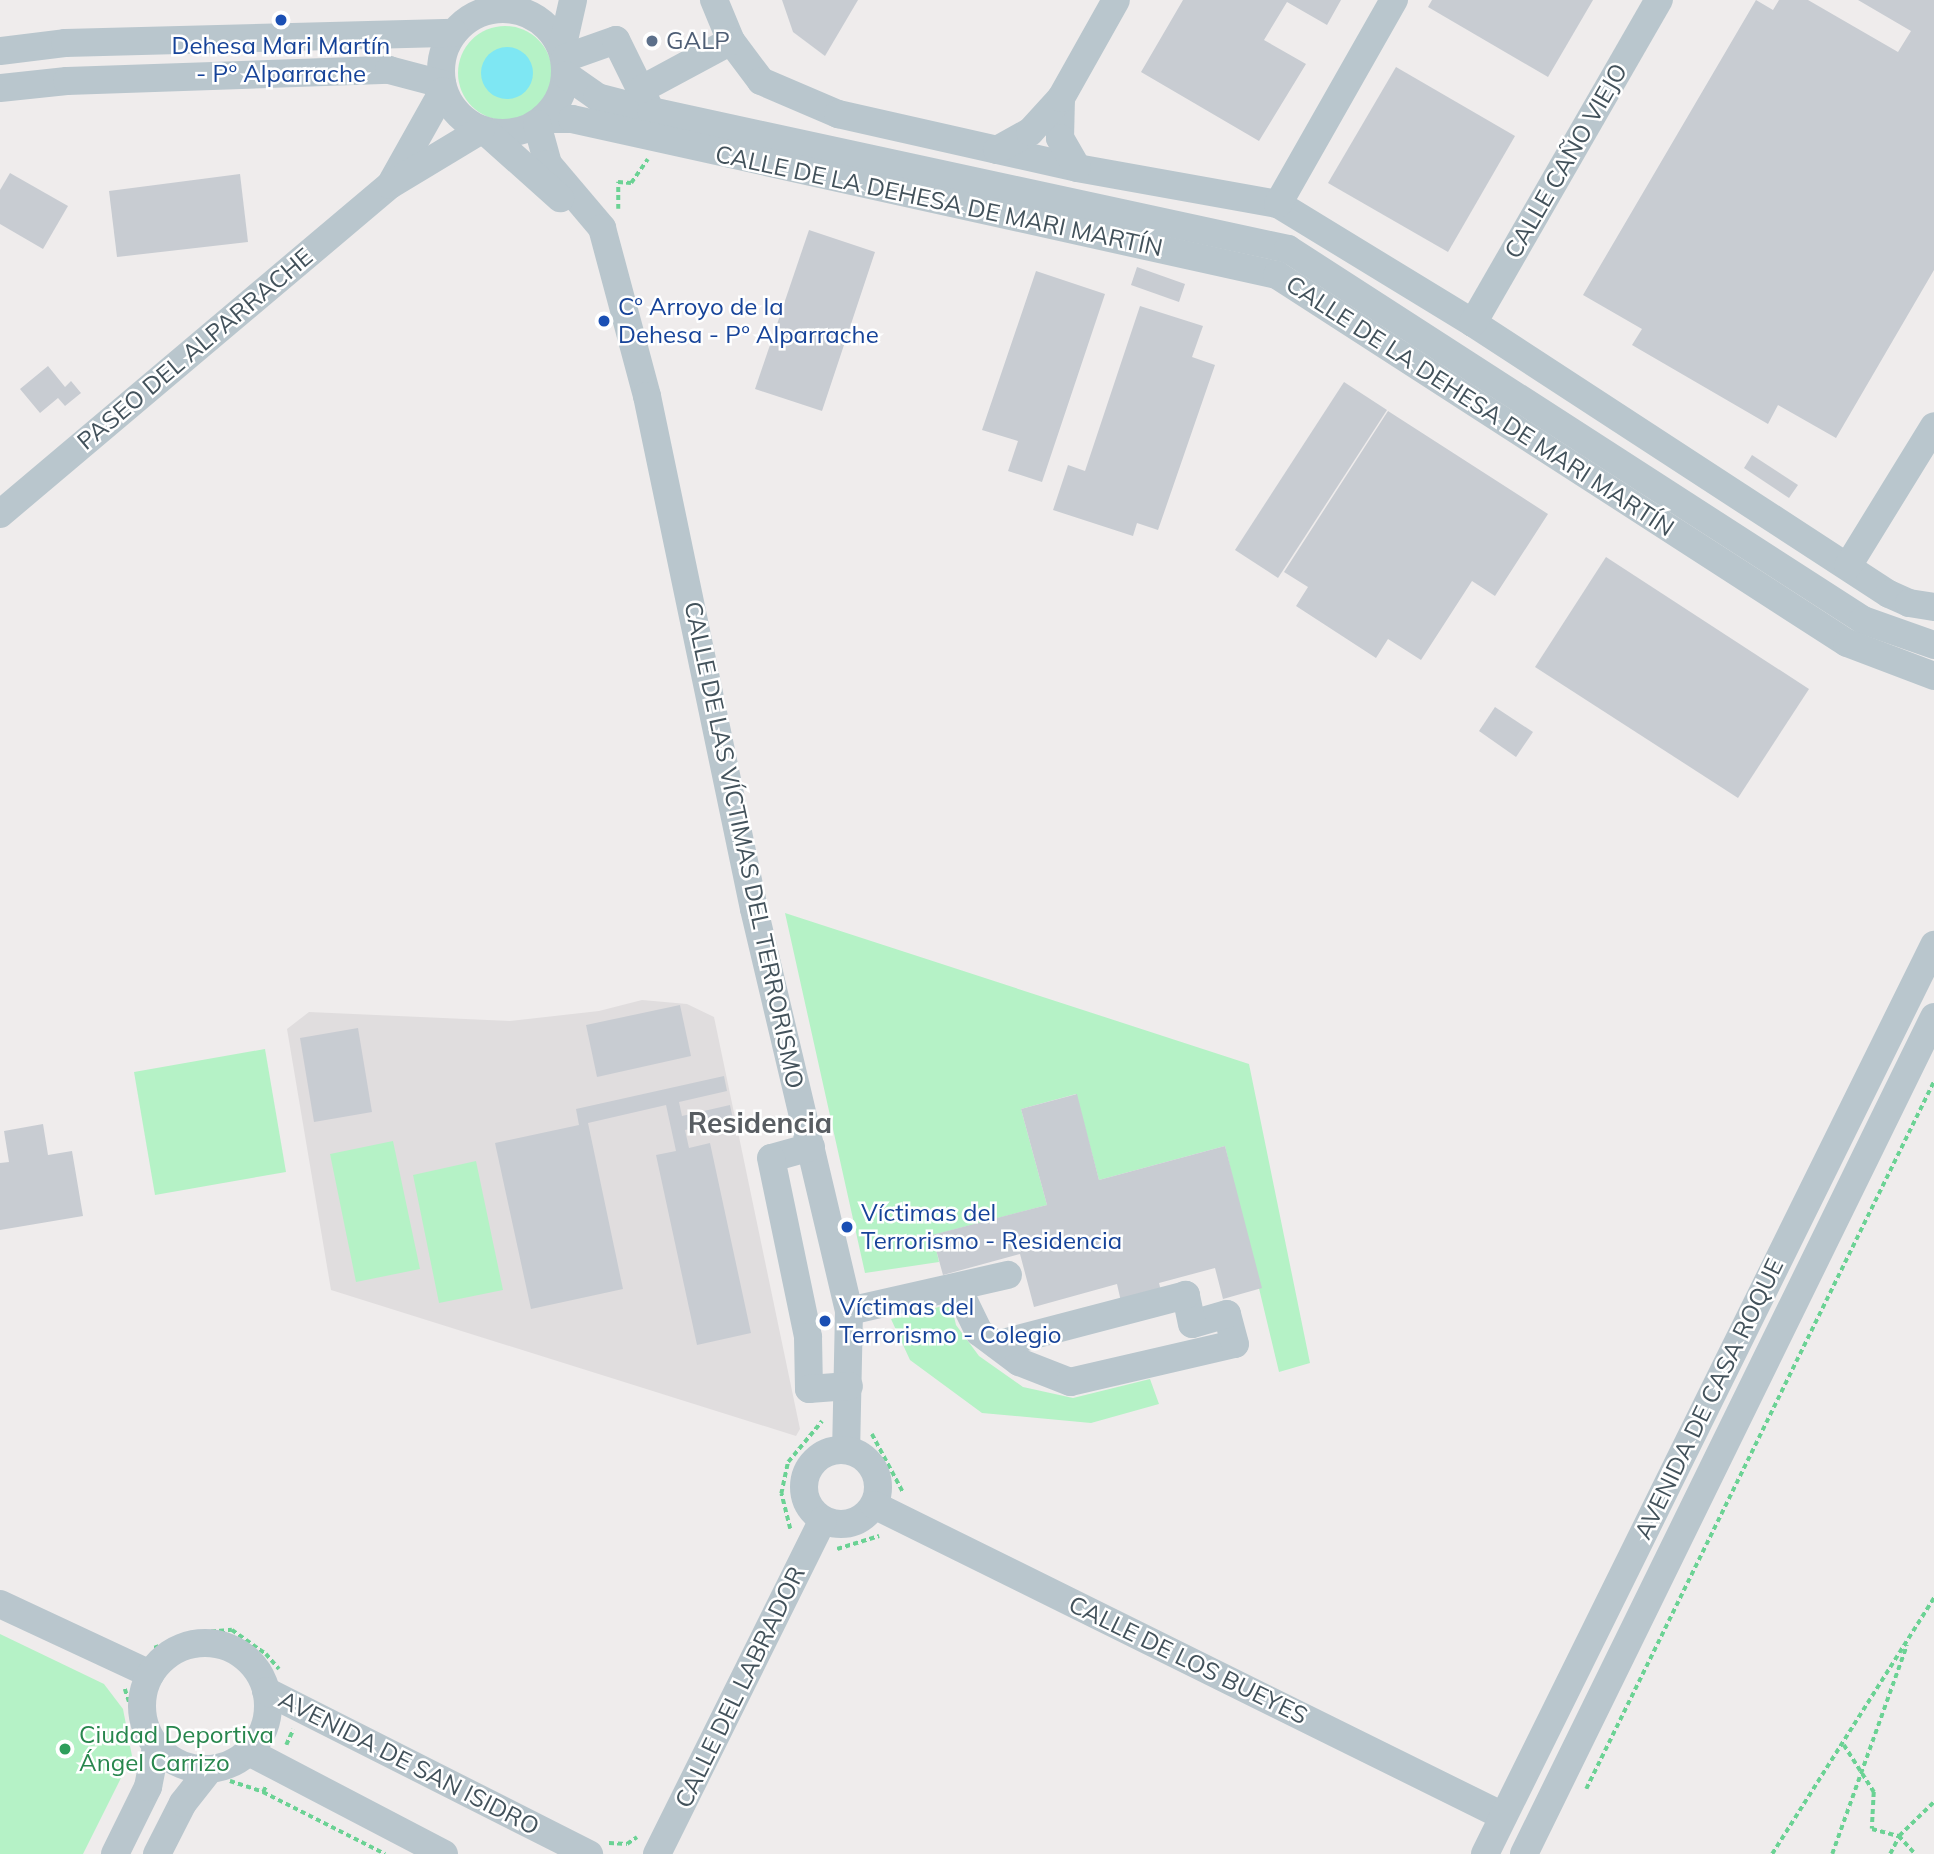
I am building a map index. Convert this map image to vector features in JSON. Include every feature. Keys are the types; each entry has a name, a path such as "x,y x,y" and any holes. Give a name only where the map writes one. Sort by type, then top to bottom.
{"street":[{"path":"458,20 445,48 443,88 452,108 483,131 521,132 540,122 559,99 573,0"},
{"path":"997,150 1030,132 1061,98 1116,0"},
{"path":"1278,204 1394,0"},
{"name":"CALLE CAÑO VIEJO","path":"1473,323 1660,0"},
{"path":"717,2 731,41 761,80 838,114 1077,167 1278,204 1473,323 1889,594 1909,603 1934,607"},
{"path":"0,51 65,43 458,20 516,5 537,19 564,61"},
{"path":"564,61 616,40 647,100 731,41"},
{"name":"CALLE DE LA DEHESA DE MARI MARTÍN","path":"564,61 597,97 647,100 1288,249 1863,620 1934,645"},
{"path":"0,88 67,81 389,69 443,88"},
{"name":"PASEO DEL ALPARRACHE","path":"390,185 443,88"},
{"path":"1061,98 1060,138 1077,167"},
{"name":"CALLE DE LA DEHESA DE MARI MARTÍN","path":"540,122 572,119 1278,275 1847,643 1934,676"},
{"name":"CALLE DE LAS VÍCTIMAS DEL TERRORISMO","path":"540,122 548,164 595,215 647,396 754,909 849,1311 846,1449"},
{"name":"PASEO DEL ALPARRACHE","path":"0,514 390,185 483,131"},
{"name":"CALLE DE LAS VÍCTIMAS DEL TERRORISMO","path":"483,131 575,210 605,246"},
{"path":"1849,566 1934,426"},
{"name":"AVENIDA DE CASA ROQUE","path":"1485,1854 1934,945"},
{"name":"AVENIDA DE CASA ROQUE","path":"1524,1854 1934,1017"},
{"path":"811,1147 771,1158 808,1337 808,1388 849,1386"},
{"path":"849,1311 958,1289 1008,1275"},
{"path":"958,1289 979,1332 996,1345 1019,1362 1070,1382 1235,1344 1227,1314 1192,1324 1186,1295 996,1345"},
{"path":"846,1449 860,1454 877,1477 874,1505 852,1523 823,1520 804,1498 807,1468 818,1457 846,1449"},
{"name":"CALLE DE LOS BUEYES","path":"874,1505 1503,1816"},
{"name":"CALLE DEL LABRADOR","path":"650,1844 823,1520"},
{"path":"0,1604 147,1663 203,1643 224,1646 243,1656 274,1682 266,1724 248,1752 183,1803 157,1854"},
{"path":"115,1854 148,1787 148,1743 141,1711 147,1663"},
{"name":"AVENIDA DE SAN ISIDRO","path":"274,1682 303,1709 593,1848"},
{"path":"148,1743 189,1768 214,1778"},
{"path":"248,1752 444,1854"}],"path":[{"path":"1584,1792 1934,1081"},
{"path":"1772,1854 1844,1745 1934,1598"},
{"path":"147,1663 194,1633 232,1630 266,1654 274,1682"},
{"path":"1832,1854 1910,1636"},
{"path":"124,1687 148,1743"},
{"path":"263,1792 303,1709"},
{"path":"1844,1745 1874,1792 1872,1829 1899,1836 1915,1854"},
{"path":"214,1778 239,1782 263,1792 385,1854"},
{"path":"1890,1854 1899,1836 1934,1800"},
{"path":"593,1848 650,1844"}],"shaded area":[{"path":"642,1000 687,1004 714,1017 800,1429 796,1436 331,1290 287,1029 309,1012 510,1021 599,1011"}],"green space":[{"path":"505,26 523,29 538,40 549,55 552,73 549,91 538,106 523,117 505,120 487,117 472,106 461,91 458,73 461,55 472,40 487,29"},
{"path":"785,913 1249,1064 1310,1363 1279,1372 1225,1146 1099,1180 1076,1094 1021,1109 1047,1205 933,1235 939,1262 865,1273"},
{"path":"265,1049 286,1172 155,1195 134,1072"},
{"path":"393,1141 420,1269 356,1282 330,1154"},
{"path":"476,1161 503,1290 439,1303 413,1175"},
{"path":"951,1304 956,1325 979,1356 1023,1387 1073,1398 1150,1379 1159,1404 1091,1423 982,1413 910,1360 891,1319"},
{"name":"Ciudad Deportiva Ángel Carrizo","path":"0,1634 104,1684 123,1709 132,1756 83,1854 0,1854"}],"water":[{"path":"507,47 517,49 525,55 531,63 531,83 525,91 517,97 507,99 497,97 489,91 483,83 481,73 483,63 489,55 497,49"}],"building":[{"path":"782,0 858,0 825,56 793,32"},
{"path":"1183,0 1341,0 1327,25 1287,2 1264,40 1306,64 1259,141 1141,72"},
{"path":"1432,0 1593,0 1548,77 1428,7"},
{"path":"1756,0 1773,10 1779,0 1808,0 1898,52 1911,31 1858,0 1934,0 1934,270 1836,438 1778,405 1768,424 1632,345 1642,329 1583,295"},
{"path":"1396,67 1515,136 1448,252 1328,183"},
{"path":"10,173 68,206 43,249 0,224 0,190"},
{"path":"240,174 248,242 117,257 109,191"},
{"path":"809,230 875,252 822,411 755,389"},
{"path":"1137,267 1185,284 1179,302 1131,285"},
{"path":"1036,271 1105,294 1042,482 1008,471 1018,441 982,430"},
{"path":"1140,306 1203,326 1192,357 1215,365 1158,530 1137,523 1133,536 1053,510 1068,465 1085,471"},
{"path":"48,366 65,387 71,381 81,393 65,406 58,398 40,413 20,389"},
{"path":"1344,382 1387,410 1278,578 1235,550"},
{"path":"1388,411 1548,514 1495,596 1472,581 1421,660 1388,639 1376,658 1296,606 1308,587 1284,572"},
{"path":"1752,455 1798,485 1789,498 1744,468"},
{"path":"1606,557 1809,689 1738,798 1535,667"},
{"path":"1495,707 1533,732 1516,757 1479,731"},
{"path":"680,1005 691,1056 597,1077 586,1025"},
{"path":"358,1028 372,1112 314,1122 300,1038"},
{"path":"724,1076 727,1091 679,1102 682,1116 730,1105 733,1119 685,1130 689,1148 710,1143 751,1333 697,1345 656,1155 676,1151 666,1105 588,1123 623,1289 531,1309 495,1143 579,1125 576,1109"},
{"path":"1077,1094 1099,1180 1225,1146 1262,1288 1223,1299 1215,1268 1159,1283 1162,1295 1122,1306 1117,1284 1034,1307 1020,1254 943,1275 932,1235 1047,1205 1021,1109"},
{"path":"43,1124 48,1155 72,1151 83,1216 0,1230 0,1163 9,1162 4,1131"}],"place":[{"name":"Dehesa Mari Martín - Pº Alparrache","path":"281,20"},
{"name":"GALP","path":"652,41"},
{"name":"Cº Arroyo de la Dehesa - Pº Alparrache","path":"604,321"},
{"name":"Víctimas del Terrorismo - Residencia","path":"847,1227"},
{"name":"Víctimas del Terrorismo - Colegio","path":"825,1321"},
{"name":"Ciudad Deportiva Ángel Carrizo","path":"65,1749"}],"district":[{"name":"Residencia","path":"760,1123"}]}
